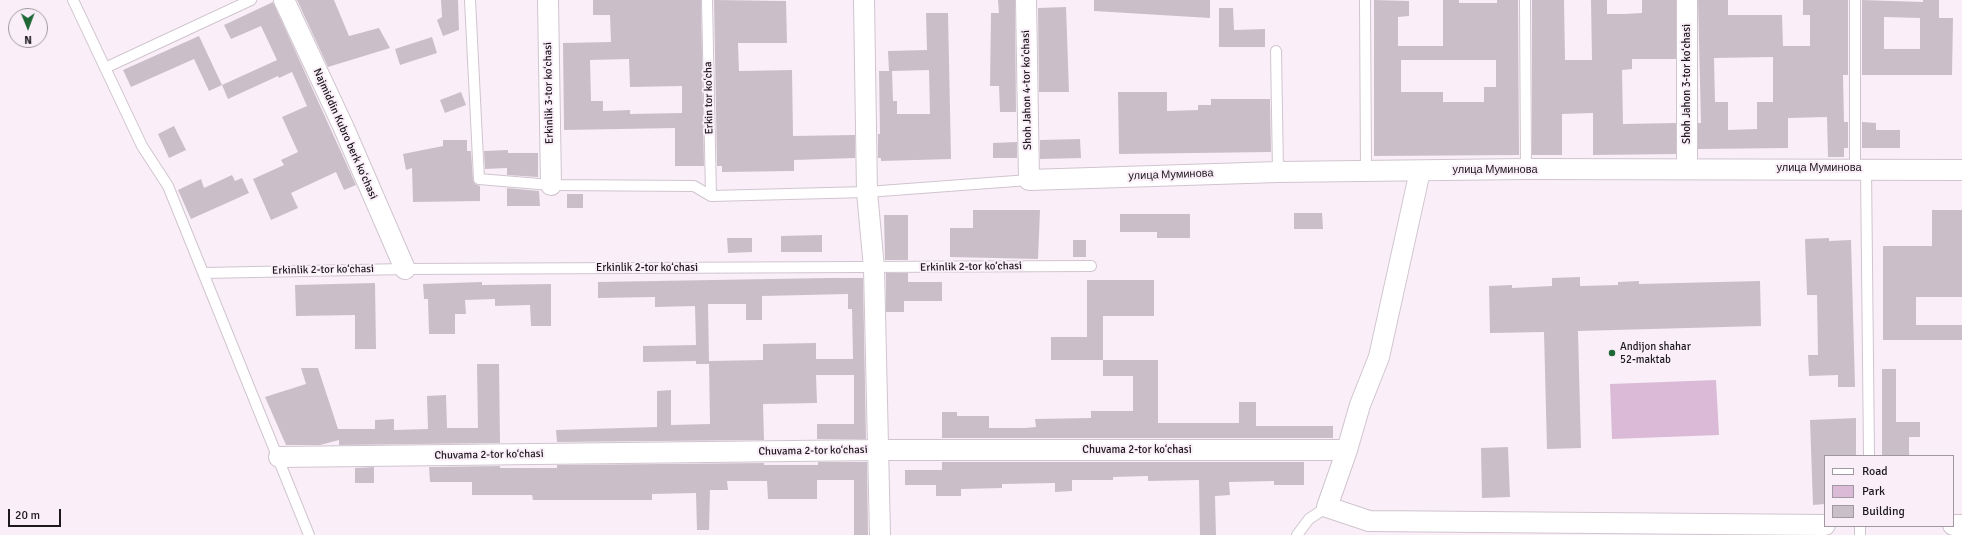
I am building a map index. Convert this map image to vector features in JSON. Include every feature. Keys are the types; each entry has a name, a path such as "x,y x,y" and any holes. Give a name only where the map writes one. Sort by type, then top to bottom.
{"street":[{"name":"Najmiddin Kubro berk koʻchasi","path":"284,0 343,126 405,268"},
{"name":"Erkinlik 3-tor koʻchasi","path":"548,0 551,185"},
{"path":"864,0 868,192 874,268 880,535"},
{"name":"Shoh Jahon 4-tor koʻchasi","path":"1026,0 1029,180"},
{"name":"Shoh Jahon 3-tor koʻchasi","path":"1687,0 1687,168"},
{"name":"улица Муминова","path":"1029,180 1278,172 1526,169 1861,168 1962,170"},
{"path":"1420,171 1379,358 1360,405 1347,450 1327,507 1369,528 1697,529 1824,525"},
{"name":"Chuvama 2-tor koʻchasi","path":"279,457 878,450 1347,450"}],"lane":[{"path":"73,0 142,146 168,186 310,535"},
{"path":"105,68 251,0"},
{"path":"470,0 479,179 551,185 694,186 711,196 868,192 1029,180"},
{"name":"Erkin tor koʻcha","path":"707,0 711,196"},
{"path":"1365,0 1366,171"},
{"path":"1525,0 1526,169"},
{"path":"1855,0 1869,455"},
{"path":"1276,51 1278,172"},
{"name":"Erkinlik 2-tor koʻchasi","path":"204,273 405,268 874,268 1091,266"},
{"path":"1297,535 1309,519 1327,507"}],"green space":[{"path":"1716,380 1719,435 1612,439 1610,384"}],"building":[{"path":"297,0 334,0 349,36 379,28 390,48 328,67"},
{"path":"441,0 458,0 459,30 443,36 437,20 442,17"},
{"path":"593,0 701,0 704,166 675,166 675,128 564,130 563,43 611,42 610,15 593,15","holes":["629,59 630,87 682,86 682,113 630,114 630,110 603,111 603,101 591,101 590,60"]},
{"path":"714,0 786,1 787,43 738,43 739,71 792,70 793,136 855,135 855,158 794,160 794,171 722,172 722,166 717,166"},
{"path":"998,0 1015,0 1016,112 1000,112 999,86 990,86 991,13 999,13"},
{"path":"1094,0 1210,0 1210,18 1094,11"},
{"path":"1374,0 1409,1 1409,16 1398,17 1398,46 1443,46 1443,0 1459,0 1459,3 1497,3 1497,0 1518,0 1519,155 1374,156","holes":["1401,60 1496,60 1496,87 1484,87 1484,102 1443,102 1443,92 1401,92"]},
{"path":"1532,0 1564,0 1565,60 1592,60 1591,0 1607,0 1607,14 1624,14 1642,13 1642,0 1676,0 1676,59 1632,59 1632,69 1622,70 1623,124 1676,123 1676,154 1593,155 1593,113 1562,114 1562,155 1532,155"},
{"path":"1698,0 1728,0 1728,15 1782,15 1783,46 1810,46 1810,15 1803,15 1803,0 1848,0 1848,75 1843,75 1844,122 1848,122 1848,148 1844,148 1844,157 1828,157 1827,117 1788,118 1788,148 1698,149 1698,123 1701,123","holes":["1773,57 1773,102 1757,102 1757,129 1728,130 1728,102 1715,102 1714,58"]},
{"path":"1862,0 1923,2 1923,0 1939,0 1939,18 1953,18 1952,75 1862,75","holes":["1884,17 1920,18 1920,49 1884,49"]},
{"path":"273,2 356,185 344,190 336,172 291,193 298,208 271,220 253,179 284,165 281,160 298,152 282,117 307,106 292,72 279,78 278,76 228,99 222,85 277,60 261,26 231,39 224,25"},
{"path":"1066,7 1069,92 1039,92 1038,8"},
{"path":"1219,8 1233,8 1234,30 1265,29 1265,47 1219,47"},
{"path":"926,13 948,13 951,159 881,161 881,158 878,158 878,134 880,134 879,71 889,71 888,51 927,50","holes":["929,70 930,114 897,114 897,101 893,101 892,71"]},
{"path":"199,36 222,85 209,91 194,59 131,87 123,70"},
{"path":"432,37 437,53 400,65 395,49"},
{"path":"461,92 466,105 445,113 440,100"},
{"path":"1118,92 1167,92 1167,111 1198,110 1198,105 1211,105 1211,99 1270,99 1271,152 1119,154"},
{"path":"1862,122 1876,123 1876,130 1900,130 1900,148 1862,148"},
{"path":"174,126 186,150 169,158 158,134"},
{"path":"1080,139 1081,158 1040,159 1040,140"},
{"path":"443,140 467,140 467,151 471,151 473,180 475,184 480,186 480,201 413,202 412,168 406,170 403,154 443,146"},
{"path":"1017,142 1017,158 993,158 993,143"},
{"path":"508,150 508,153 538,153 538,177 507,175 507,168 485,169 484,151"},
{"path":"232,175 235,181 242,178 249,193 191,219 178,190 201,179 204,188"},
{"path":"507,188 539,191 540,206 507,206"},
{"path":"567,194 583,194 583,208 567,208"},
{"path":"973,210 1040,210 1038,259 950,257 950,228 973,228"},
{"path":"1932,210 1962,210 1962,297 1916,297 1916,325 1962,325 1962,340 1883,340 1883,246 1932,246"},
{"path":"1294,213 1322,213 1323,229 1294,229"},
{"path":"1120,214 1190,214 1190,238 1157,238 1157,232 1120,232"},
{"path":"884,215 908,215 908,260 885,260"},
{"path":"822,235 822,252 781,252 781,236"},
{"path":"727,238 752,238 752,252 728,253"},
{"path":"1829,238 1829,241 1851,240 1855,387 1838,387 1838,375 1809,376 1808,355 1818,355 1817,295 1807,295 1805,239"},
{"path":"1073,240 1086,240 1086,257 1073,257"},
{"path":"886,273 908,273 908,282 942,282 942,301 904,301 904,312 886,312"},
{"path":"1580,277 1580,286 1618,285 1618,282 1639,281 1639,284 1760,281 1761,326 1578,331 1581,448 1547,449 1544,332 1490,333 1489,286 1512,285 1512,288 1552,286 1552,278"},
{"path":"863,278 866,439 817,439 817,424 854,424 854,375 816,375 817,403 763,404 764,440 557,442 556,430 657,427 657,391 671,390 671,425 710,424 709,361 709,364 696,364 696,361 643,362 643,346 696,345 695,306 655,307 655,297 598,298 598,282","holes":["848,294 848,309 852,309 853,359 816,359 816,343 763,344 763,360 709,361 708,304 746,304 746,320 762,320 762,296"]},
{"path":"1087,280 1154,280 1154,316 1103,316 1103,360 1051,360 1051,337 1087,337"},
{"path":"482,282 482,285 551,284 551,326 531,326 530,305 495,306 495,299 465,300 466,314 455,314 455,334 429,334 428,299 424,299 423,284"},
{"path":"375,283 376,349 355,349 355,315 296,316 295,285"},
{"path":"1103,360 1158,360 1158,423 1239,423 1239,402 1256,402 1256,426 1333,426 1333,438 942,438 942,412 957,412 957,416 989,416 989,428 1025,428 1036,427 1035,419 1091,418 1091,411 1133,411 1133,376 1103,376"},
{"path":"477,364 499,364 500,443 339,445 339,440 320,445 286,445 265,397 306,384 301,368 318,368 338,429 375,429 375,420 394,419 394,430 428,429 427,396 446,395 447,428 478,428"},
{"path":"1882,369 1896,369 1896,422 1920,422 1920,437 1909,437 1909,455 1882,455"},
{"path":"1856,418 1856,455 1824,455 1824,504 1813,505 1810,420"},
{"path":"1508,447 1510,497 1482,498 1481,448"},
{"path":"818,462 867,462 868,535 854,535 854,480 817,480 817,499 768,499 767,481 727,481 728,490 710,490 709,530 697,530 696,493 652,494 652,500 533,500 532,495 472,495 472,482 430,482 429,467 500,466 500,468 557,468 557,465 764,463 764,465 818,465"},
{"path":"942,462 1304,462 1304,485 1274,485 1274,481 1229,482 1230,495 1215,496 1216,535 1200,535 1199,480 1148,481 1148,476 1113,477 1113,480 1072,480 1072,491 1055,492 1055,483 1002,484 1002,488 961,489 961,496 936,496 936,485 905,485 905,470 942,470"},
{"path":"374,467 374,483 355,483 355,468"}],"place":[{"name":"Andijon shahar 52-maktab","path":"1612,353"}]}
